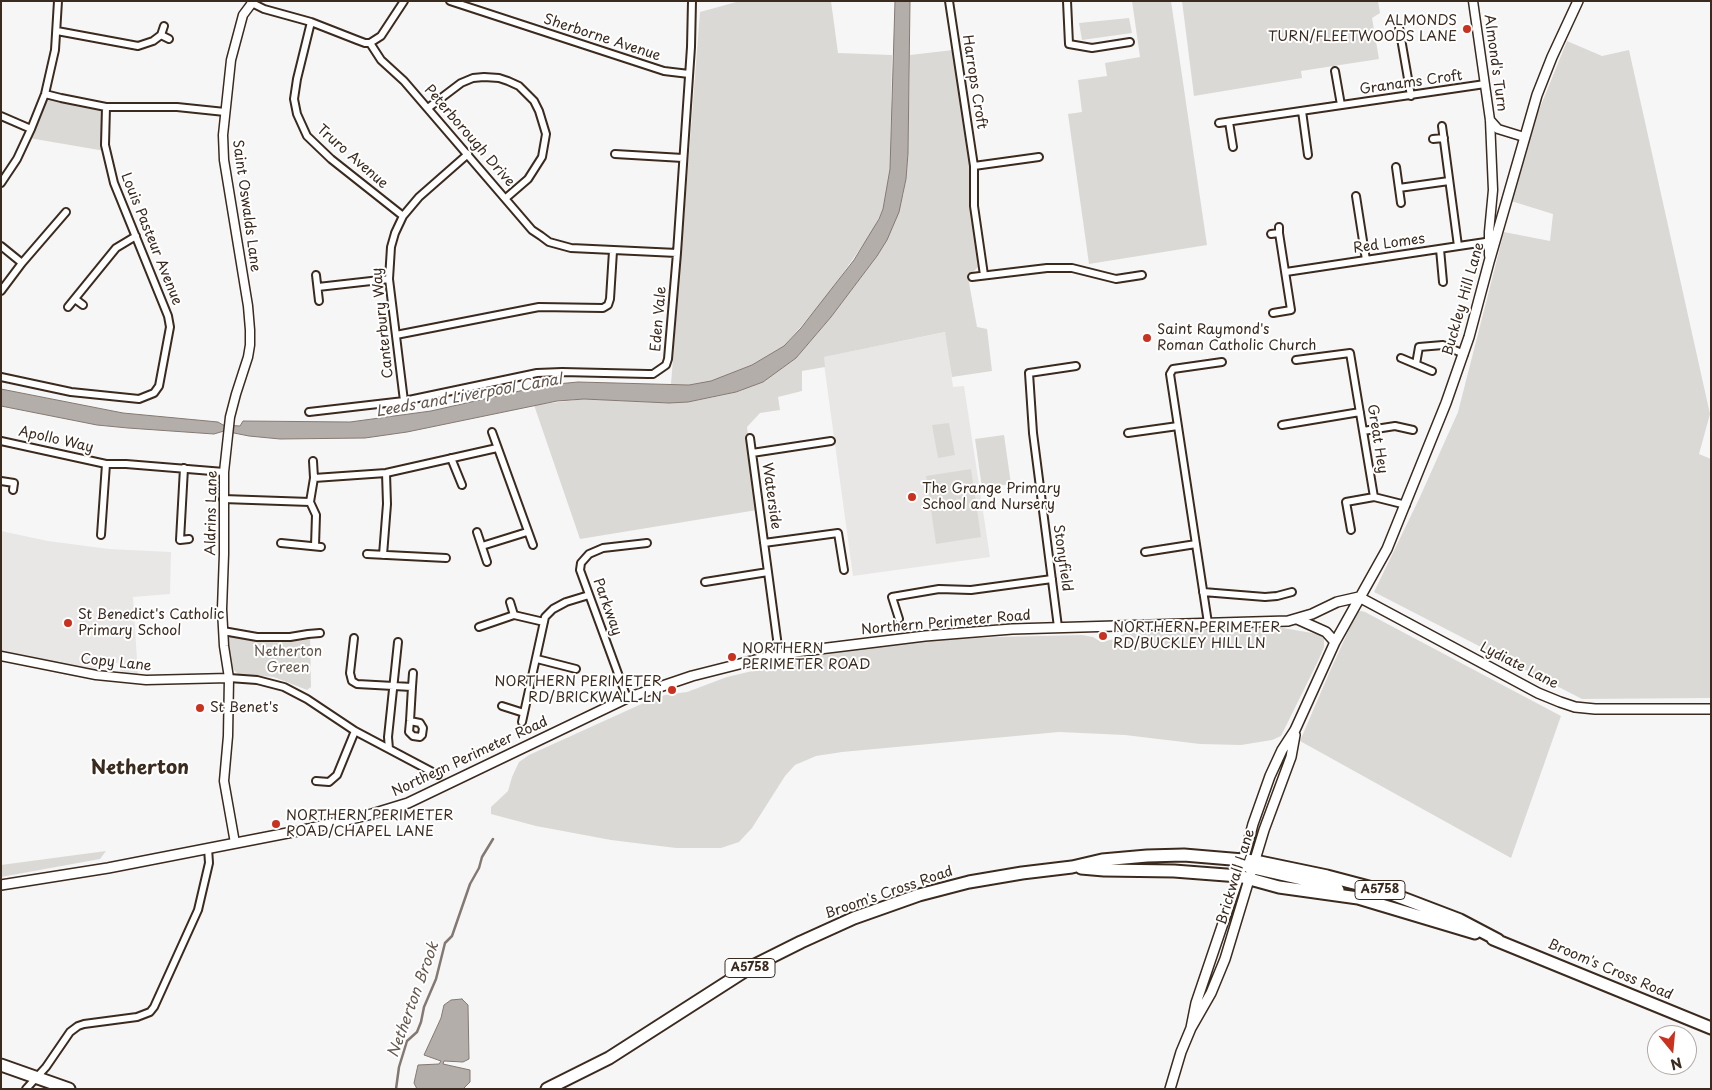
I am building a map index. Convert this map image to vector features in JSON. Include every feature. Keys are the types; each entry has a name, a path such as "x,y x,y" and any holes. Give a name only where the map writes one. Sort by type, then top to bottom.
{"highway":[{"name":"Broom's Cross Road","path":"548,1089 609,1058 751,967 854,918 919,896 969,882 1072,867 1102,860 1184,855 1319,883 1358,898 1498,940"},
{"name":"Broom's Cross Road","path":"1072,867 1104,870 1174,871 1248,868 1327,876 1384,891 1460,920 1498,940 1711,1028"},
{"path":"1,1065 69,1089"}],"main road":[{"name":"Buckley Hill Lane","path":"1358,597 1387,549 1406,505 1464,354 1489,262 1492,241 1540,87 1578,1"},
{"name":"Northern Perimeter Road","path":"1,886 108,868 308,829 372,814 408,803 627,698 692,676 779,654 926,636 1058,627 1276,622 1297,619 1337,602 1358,597"},
{"name":"Brickwall Lane","path":"1191,1028 1196,1003 1291,756 1296,730 1335,642 1358,597"},
{"name":"Lydiate Lane","path":"1358,597 1538,693 1575,707 1595,709 1711,709"},
{"path":"1297,619 1326,632 1335,642"},
{"name":"Brickwall Lane","path":"1170,1089 1181,1052 1191,1028 1212,993 1225,959 1248,868"}],"street":[{"path":"1,183 17,159 32,129 45,94 55,50 58,1"},
{"path":"252,2 264,9 311,22 365,43 370,43 381,36 404,1"},
{"name":"Sherborne Avenue","path":"450,1 664,71 689,74"},
{"name":"Eden Vale","path":"309,412 404,400 537,373 653,374 666,365 677,252 693,17 692,1"},
{"name":"Harrops Croft","path":"949,1 974,166 974,206 984,275"},
{"path":"1067,1 1070,44 1092,48 1130,42"},
{"name":"Almond's Turn","path":"1473,1 1490,120 1498,129 1524,138"},
{"name":"Saint Oswalds Lane","path":"230,417 249,351 250,330 246,290 224,160 223,135 231,60 242,15 252,2"},
{"name":"Truro Avenue","path":"311,22 296,79 294,99 307,136 331,159 403,216"},
{"path":"56,31 138,46 153,41 161,35 164,26"},
{"path":"1399,27 1411,96"},
{"path":"161,35 169,40"},
{"name":"Peterborough Drive","path":"370,43 381,60 404,81 428,108 532,230 549,242 571,248 677,252"},
{"path":"1336,71 1341,105"},
{"path":"428,108 461,83 472,78 484,77 500,78 519,86 534,102 539,111 546,134 542,157 528,179 506,198"},
{"name":"Granams Croft","path":"1220,123 1485,84"},
{"path":"45,94 106,107 177,107 225,112"},
{"name":"Louis Pasteur Avenue","path":"1,377 71,392 139,399 154,393 159,386 170,327 168,316 114,183 105,145 106,107"},
{"path":"1302,111 1308,155"},
{"path":"1,116 32,129"},
{"path":"1490,120 1493,190 1492,241"},
{"path":"1229,122 1233,147"},
{"path":"1442,126 1458,246"},
{"path":"1433,140 1444,138"},
{"name":"Canterbury Way","path":"404,400 389,279 391,247 403,216 419,197 468,154"},
{"path":"614,154 683,158"},
{"path":"974,166 1039,157"},
{"path":"1396,166 1401,203"},
{"path":"1399,188 1449,181"},
{"path":"1356,196 1366,260"},
{"path":"1,291 22,263 66,212"},
{"path":"1271,234 1279,230 1291,310 1273,313"},
{"path":"68,307 116,248 136,236"},
{"name":"Red Lomes","path":"1286,272 1492,241"},
{"path":"1,246 22,263"},
{"path":"1440,249 1444,282"},
{"path":"396,335 539,307 603,308 608,305 610,299 613,251"},
{"path":"972,277 1048,268 1072,268 1116,279 1142,275"},
{"path":"316,275 319,301"},
{"path":"318,287 389,279"},
{"path":"75,299 83,305"},
{"path":"1416,364 1419,347 1440,344 1464,354"},
{"name":"Great Hey","path":"1296,360 1350,353 1374,497"},
{"path":"1401,358 1432,371"},
{"path":"1208,623 1170,374 1173,369 1222,362"},
{"name":"Stonyfield","path":"1058,627 1033,433 1029,374 1076,366"},
{"path":"1282,425 1360,412"},
{"name":"Aldrins Lane","path":"222,631 224,472 230,417"},
{"path":"1128,433 1178,426"},
{"path":"1363,431 1402,426 1413,430"},
{"path":"1391,427 1392,434"},
{"path":"492,432 533,545"},
{"name":"Waterside","path":"750,438 779,654"},
{"name":"Apollo Way","path":"1,440 106,464 224,472"},
{"name":"Waterside","path":"752,453 831,440"},
{"path":"314,478 386,472 497,448"},
{"path":"451,458 462,485"},
{"path":"281,543 318,547 316,515 310,502 314,478 313,460"},
{"name":"Apollo Way","path":"101,535 106,464"},
{"path":"184,468 180,540 189,539"},
{"path":"383,555 387,504 386,472"},
{"path":"1,481 14,483 13,490"},
{"path":"1351,530 1346,502 1374,497 1406,505"},
{"path":"223,499 310,502"},
{"path":"477,532 487,562"},
{"path":"482,546 527,532"},
{"name":"Waterside","path":"764,543 838,533 844,570"},
{"name":"Parkway","path":"627,698 580,570 581,563 588,554 603,548 647,543"},
{"path":"1145,552 1196,544"},
{"path":"367,554 446,558"},
{"path":"705,582 768,572"},
{"path":"899,619 892,596 939,589 971,590 1052,579"},
{"path":"1203,592 1265,597 1292,592"},
{"path":"522,722 537,659 544,617 553,609 566,602 589,595"},
{"path":"510,602 514,615"},
{"path":"479,627 514,615 544,622"},
{"path":"235,843 224,782 228,736 229,678 222,631 257,637 290,637 320,633"},
{"path":"354,638 350,673 352,681 357,684 412,687"},
{"path":"389,749 388,737 398,642"},
{"name":"Copy Lane","path":"1,656 96,675 146,680 229,678"},
{"path":"537,659 576,669"},
{"path":"410,721 413,673"},
{"path":"229,678 256,680 284,687 307,699 355,731 438,775"},
{"path":"502,706 524,713"},
{"path":"316,781 329,782 337,775 355,731"},
{"path":"26,1089 46,1067 70,1032 78,1026 137,1018 150,1012 154,1007 198,910 209,863 208,848"}],"shaded area":[{"path":"895,1 910,1 908,153 906,179 899,212 887,240 877,256 831,317 796,358 763,382 736,392 688,402 669,403 584,399 557,401 407,432 365,438 280,439 224,431 214,434 128,428 97,425 1,406 1,389 123,413 218,422 223,425 240,426 243,421 350,422 431,411 557,384 578,382 689,385 711,381 752,365 784,346 801,328 854,260 883,209 890,169"},
{"name":"The Grange Primary School and Nursery","path":"946,332 953,387 964,386 990,557 853,576 823,357"},
{"name":"St Benedict's Catholic Primary School","path":"1,531 48,541 109,549 171,552 170,594 133,597 138,675 123,673 120,671 118,663 102,663 100,669 59,664 1,650"},
{"path":"462,999 468,1005 469,1059 463,1062 444,1061 443,1064 470,1070 470,1082 463,1089 417,1089 414,1083 418,1065 439,1064 441,1061 424,1055 441,1018 444,1005 451,1000"}],"green space":[{"path":"740,1 831,1 838,53 892,55 890,169 883,209 872,232 824,300 784,346 752,365 711,381 689,385 671,384 700,12"},
{"path":"1132,1 1171,1 1207,245 1089,264 1068,114 1082,112 1078,80 1107,76 1105,63 1140,57"},
{"path":"1182,1 1378,1 1380,13 1372,18 1379,59 1301,71 1302,78 1194,96"},
{"path":"1129,18 1132,33 1082,40 1079,23"},
{"path":"1567,41 1602,56 1629,50 1710,414 1699,454 1711,459 1711,698 1582,699 1374,592 1458,412 1504,232 1550,241 1553,214 1511,201 1537,115"},
{"path":"953,50 972,167 971,206 978,267 968,277 977,327 987,329 992,371 952,377 945,332 824,357 825,367 802,371 802,391 778,397 780,410 760,413 747,427 757,510 580,539 534,405 584,399 669,403 688,402 736,392 763,382 796,358 831,317 877,256 903,196 908,153 910,55"},
{"path":"46,95 103,108 105,151 29,138"},
{"path":"949,423 955,455 938,458 932,425"},
{"path":"1004,435 1011,484 982,488 975,439"},
{"path":"971,469 981,537 936,544 926,476"},
{"path":"1361,611 1561,716 1511,858 1300,741 1357,612"},
{"path":"1229,628 1283,628 1318,634 1324,638 1324,647 1319,659 1281,736 1272,740 1241,745 1200,744 1125,735 1059,732 816,756 795,765 785,776 752,828 739,842 721,848 676,848 611,840 536,826 491,814 491,807 508,791 519,762 529,755 648,701 665,695 687,692 727,677 812,657 871,647 935,640 1082,635 1093,637 1101,642 1114,639 1125,633"},
{"name":"Netherton Green","path":"310,635 311,687 307,690 274,677 238,674 232,668 228,636 259,639"},
{"path":"106,851 100,859 1,877 1,865"}],"waterway":[{"name":"Netherton Brook","path":"396,1089 399,1067 407,1041 417,1032 421,1022 424,1007 436,979 445,943 452,936 470,884 479,868 482,857 493,839"}],"place":[{"name":"ALMONDS TURN/FLEETWOODS LANE","path":"1467,29"},
{"name":"Saint Raymond's Roman Catholic Church","path":"1147,338"},
{"name":"The Grange Primary School and Nursery","path":"912,497"},
{"name":"St Benedict's Catholic Primary School","path":"68,623"},
{"name":"NORTHERN PERIMETER RD/BUCKLEY HILL LN","path":"1103,636"},
{"name":"NORTHERN PERIMETER ROAD","path":"732,657"},
{"name":"NORTHERN PERIMETER RD/BRICKWALL LN","path":"672,690"},
{"name":"St Benet's","path":"200,708"},
{"name":"NORTHERN PERIMETER ROAD/CHAPEL LANE","path":"276,824"}],"district":[{"name":"Netherton","path":"140,769"}],"water label":[{"name":"Leeds and Liverpool Canal","path":"469,396"}]}
